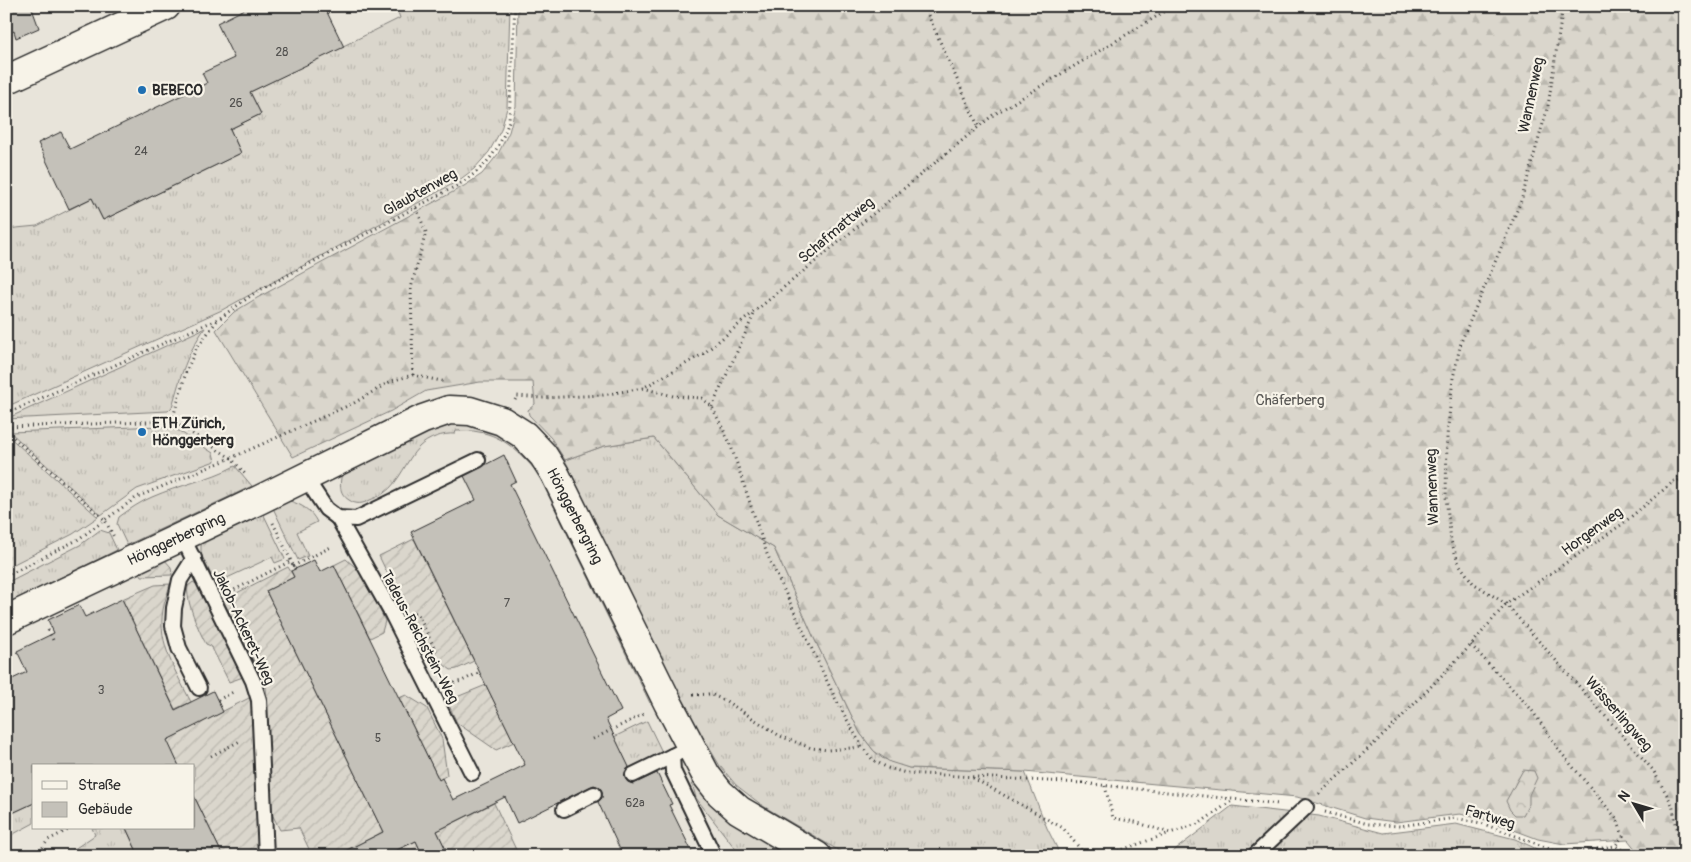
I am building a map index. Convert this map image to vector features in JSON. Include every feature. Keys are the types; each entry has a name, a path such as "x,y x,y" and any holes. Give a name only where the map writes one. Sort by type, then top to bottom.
{"street":[{"path":"6,80 166,6"},
{"name":"Hönggerbergring","path":"6,620 188,547 305,477 423,419 449,410 470,411 502,420 524,435 543,455 555,474 668,703 682,751 706,775 720,793 739,810 817,856"}],"lane":[{"path":"338,518 356,519 478,460"},
{"name":"Tadeus-Reichstein-Weg","path":"305,477 326,509 338,518 391,612 472,773"},
{"path":"188,547 174,608 173,626 179,648 199,688"},
{"name":"Jakob-Ackeret-Weg","path":"188,547 253,681 259,700 266,856"},
{"path":"632,775 682,751"},
{"path":"682,751 673,771 712,852"},
{"path":"564,809 594,794"},
{"path":"1254,856 1306,807"}],"path":[{"name":"Glaubtenweg","path":"220,318 256,292 416,208 477,173 494,154 503,138 509,121 516,6"},
{"path":"924,6 978,126"},
{"name":"Schafmattweg","path":"502,420 517,396 541,398 603,396 643,388 703,354 978,126 993,115 1174,6"},
{"name":"Wannenweg","path":"1506,604 1473,583 1459,564 1451,541 1446,497 1447,436 1453,378 1461,342 1521,201 1548,106 1563,6"},
{"path":"413,375 411,288 426,232 416,208"},
{"path":"643,388 673,396 702,398 712,407 756,310"},
{"path":"6,414 220,318"},
{"path":"172,421 186,372 196,349 220,318"},
{"path":"6,576 77,540 136,497 231,458 354,403 391,380"},
{"name":"Fartweg","path":"712,407 730,443 766,554 834,696 862,747 873,760 888,768 906,773 1105,786 1306,807 1368,824 1400,826 1455,818 1481,823 1556,851 1584,851 1615,846"},
{"path":"6,427 172,421 231,458 248,478"},
{"path":"6,431 106,520"},
{"name":"Horgenweg","path":"1506,604 1622,525 1672,482 1685,468"},
{"path":"1672,482 1685,478"},
{"path":"272,522 294,567 349,539"},
{"path":"214,600 291,561"},
{"path":"1306,807 1391,728 1471,645 1506,604"},
{"name":"Wässerlingweg","path":"1506,604 1653,770 1672,804 1680,842 1675,856"},
{"path":"417,613 436,651"},
{"path":"42,632 48,630 53,640"},
{"path":"1471,645 1531,709 1562,754 1617,820 1623,836 1615,846 1636,856"},
{"path":"710,694 726,701 780,736 797,743 828,750 862,747"},
{"path":"593,739 637,718"},
{"path":"211,756 261,731"},
{"path":"971,777 1063,828 1086,856"},
{"path":"1105,786 1113,818 1136,822 1170,832"},
{"path":"1104,856 1200,823 1233,799"},
{"path":"37,856 48,840 68,830"}],"shaded area":[{"name":"ETH Zürich, Hönggerberg","path":"6,6 396,6 464,186 234,312 293,457 391,411 426,391 480,382 533,382 535,404 530,406 533,419 551,438 568,465 679,697 736,785 763,806 848,856 6,856"}],"green space":[{"path":"396,6 510,6 507,108 501,130 489,152 474,169 458,181 222,310 6,407 6,229 37,226 92,198 103,220 241,153 230,129 261,114 250,92 400,18"},
{"name":"Chäferberg","path":"518,6 1685,6 1685,856 1641,856 1628,840 1564,844 1538,839 1490,821 1460,814 1396,822 1365,818 1297,797 1025,772 909,768 890,762 874,751 860,733 814,638 774,548 718,515 654,438 604,446 565,460 551,438 529,415 528,410 535,404 533,382 480,382 426,391 391,411 293,457 216,330 234,312 257,298 464,186 482,174 498,154 509,132 516,106"},
{"path":"205,328 189,356 181,375 172,407 168,411 6,419"},
{"path":"450,424 471,424 498,430 532,459 555,497 655,701 650,703 537,472 518,452 504,442 488,434 473,431 456,431 455,434 436,437 419,447 399,477 382,494 367,501 354,503 345,497 341,491 342,472 433,429"},
{"path":"160,426 179,431 213,453 215,461 137,489 101,515 10,432"},
{"path":"6,434 98,517 73,534 6,568"},
{"path":"654,438 718,515 774,548 814,638 860,733 874,751 882,758 909,768 1025,772 1057,848 1058,856 848,856 763,806 736,785 720,766 679,697 565,460 604,446"},
{"path":"235,466 252,486 127,545 117,524 119,517 152,497"},
{"path":"290,501 306,508 317,522 297,532 308,556 298,560 272,506"},
{"path":"262,511 285,559 275,563 272,557 227,578 230,585 219,591 201,554 201,540"},
{"path":"100,530 109,533 117,550 6,604 6,583 80,545"},
{"path":"414,539 474,661 457,669 451,670 416,644 404,616 404,608 379,556"},
{"path":"164,559 171,567 172,575 142,576 139,571"},
{"path":"346,559 363,574 385,621 382,632 370,638 334,565"},
{"path":"288,567 294,577 266,591 383,832 335,856 302,856 309,849 299,828 280,830 272,814 266,686 223,600"},
{"path":"193,582 198,585 243,677 229,682 211,646 206,644 196,624 189,599 188,586"},
{"path":"170,584 163,610 163,634 174,669 191,702 175,709 122,599 155,585"},
{"path":"486,685 514,742 496,750 457,723 447,701"},
{"path":"406,695 427,708 442,739 447,775 439,780 399,698"},
{"path":"251,697 259,845 250,856 223,856 195,798 195,764 178,764 166,740"},
{"path":"647,721 662,752 629,768 614,737"},
{"path":"688,767 796,856 741,856 696,798"},
{"path":"1523,770 1534,771 1537,778 1529,795 1529,804 1523,815 1515,815 1510,810 1506,801"},
{"path":"494,803 519,856 449,856 437,831"},
{"path":"32,804 32,824 6,838 6,816"},
{"path":"1232,806 1319,816 1383,833 1456,824 1515,839 1552,856 1170,856 1176,849"},
{"path":"93,830 127,830 139,856 64,856 95,835"},
{"path":"416,841 423,856 384,856"}],"building":[{"path":"6,6 31,6 39,28 16,38 14,31 6,35"},
{"path":"251,6 324,6 344,47 250,92 261,114 230,129 241,153 103,220 92,198 69,209 38,143 61,132 70,149 207,83 202,73 234,58 217,23"},
{"path":"504,455 516,481 510,484 621,711 606,719 629,767 625,778 633,784 657,773 672,804 669,805 694,856 623,856 598,802 602,798 602,791 594,785 517,823 505,797 437,831 449,856 423,856 416,841 384,856 335,856 383,832 266,591 294,577 291,571 314,560 320,572 334,565 439,780 442,778 453,800 525,765 411,532 476,500 464,476"},
{"path":"122,599 175,710 213,691 223,712 167,740 178,764 32,764 32,804 6,816 6,682 27,672 17,651 54,633 48,620 79,605 85,617"},
{"path":"195,798 223,856 139,856 127,830 195,830"}],"place":[{"name":"BEBECO","path":"142,90"},
{"name":"ETH Zürich, Hönggerberg","path":"142,432"}]}
